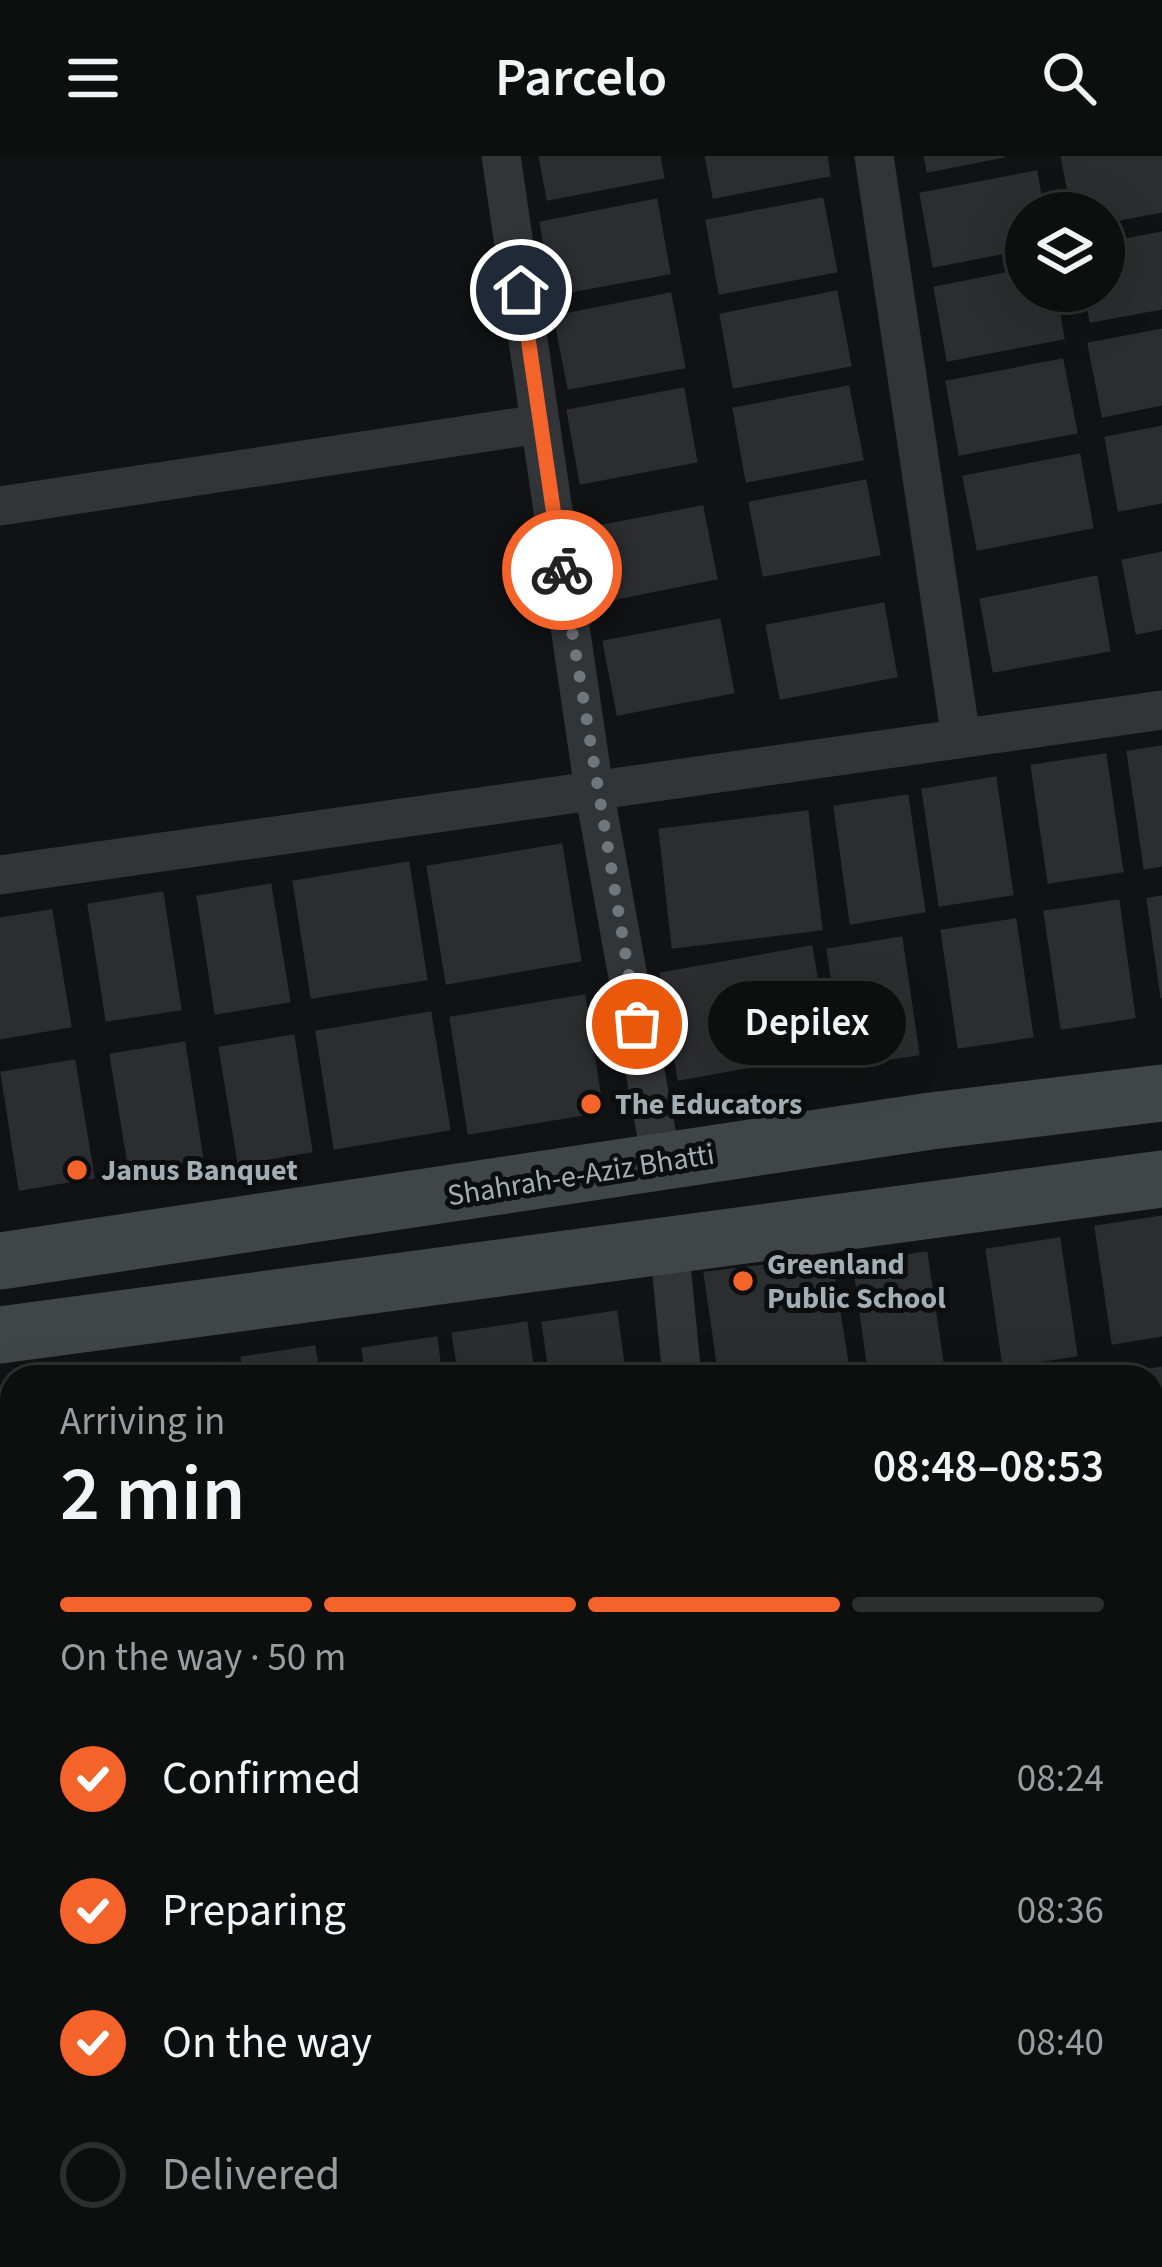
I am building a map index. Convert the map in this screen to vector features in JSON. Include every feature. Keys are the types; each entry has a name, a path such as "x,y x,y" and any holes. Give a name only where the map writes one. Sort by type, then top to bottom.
{"main road":[{"name":"Shahrah-e-Aziz Bhatti","path":"0,1261 931,1120 1162,1093"},
{"path":"0,1335 1162,1179"}],"street":[{"path":"501,156 595,790 662,1164"},
{"path":"874,156 961,738"},
{"path":"0,506 540,424"},
{"path":"0,875 1162,710"},
{"path":"670,1245 681,1365"}],"building":[{"path":"540,156 659,156 663,177 548,199"},
{"path":"706,156 826,156 829,175 714,197"},
{"path":"925,156 1004,156 928,171"},
{"path":"1062,156 1162,156 1162,211 1125,218 1125,192 1069,192"},
{"path":"1036,172 1039,192 1005,192 1005,252 934,266 921,194"},
{"path":"822,199 836,271 720,293 707,221"},
{"path":"656,200 669,273 554,294 541,223"},
{"path":"1162,233 1162,308 1091,321 1089,312 1125,312 1125,240"},
{"path":"1005,274 1005,312 1059,312 1063,338 948,360 935,288"},
{"path":"836,292 850,365 734,387 721,315"},
{"path":"670,294 684,367 569,388 555,317"},
{"path":"1162,330 1162,404 1103,416 1089,344"},
{"path":"1062,360 1076,432 960,454 947,382"},
{"path":"848,387 862,459 747,481 734,409"},
{"path":"683,389 696,461 581,483 568,411"},
{"path":"1162,427 1162,502 1119,510 1106,438"},
{"path":"1079,455 1092,527 978,549 964,477"},
{"path":"865,481 879,554 764,575 750,503"},
{"path":"702,507 716,578 601,601 587,529"},
{"path":"1162,553 1162,628 1137,633 1123,561"},
{"path":"1096,577 1109,650 994,671 981,600"},
{"path":"883,604 896,676 781,698 767,626"},
{"path":"719,620 733,692 618,714 604,642"},
{"path":"1162,747 1162,865 1145,868 1128,752"},
{"path":"1105,755 1122,871 1049,882 1032,766"},
{"path":"995,778 1012,894 940,905 923,790"},
{"path":"907,796 924,911 851,923 835,807"},
{"path":"807,812 821,929 673,947 660,830"},
{"path":"561,845 580,960 447,983 428,867"},
{"path":"408,863 426,979 312,997 294,882"},
{"path":"270,885 289,1001 216,1013 198,897"},
{"path":"162,893 180,1009 107,1020 89,905"},
{"path":"1162,897 1162,998 1148,899"},
{"path":"1118,901 1134,1017 1062,1028 1045,912"},
{"path":"51,911 70,1026 0,1038 0,919"},
{"path":"1015,920 1032,1036 959,1047 942,931"},
{"path":"901,938 918,1054 845,1065 828,950"},
{"path":"811,947 829,1052 679,1079 661,974"},
{"path":"584,996 602,1111 469,1133 451,1018"},
{"path":"430,1013 449,1129 335,1148 317,1032"},
{"path":"293,1036 311,1151 239,1163 220,1048"},
{"path":"184,1043 202,1159 130,1171 111,1055"},
{"path":"74,1061 93,1177 20,1189 2,1073"},
{"path":"1162,1217 1162,1335 1113,1343 1096,1227"},
{"path":"1059,1239 1076,1355 1004,1365 987,1250"},
{"path":"926,1253 942,1365 868,1365 854,1264"},
{"path":"830,1258 848,1365 718,1365 705,1273"},
{"path":"616,1312 623,1365 549,1365 543,1323"},
{"path":"526,1323 532,1365 458,1365 453,1334"},
{"path":"436,1338 439,1365 365,1365 363,1349"},
{"path":"314,1347 317,1365 243,1365 242,1358"}],"way so far":[{"path":"562,570 637,1024"}],"place":[{"name":"Depilex","path":"637,1024"},
{"name":"The Educators","path":"591,1104"},
{"name":"Janus Banquet","path":"77,1170"},
{"name":"Greenland Public School","path":"743,1281"}],"route":[{"path":"521,290 562,570"}]}
